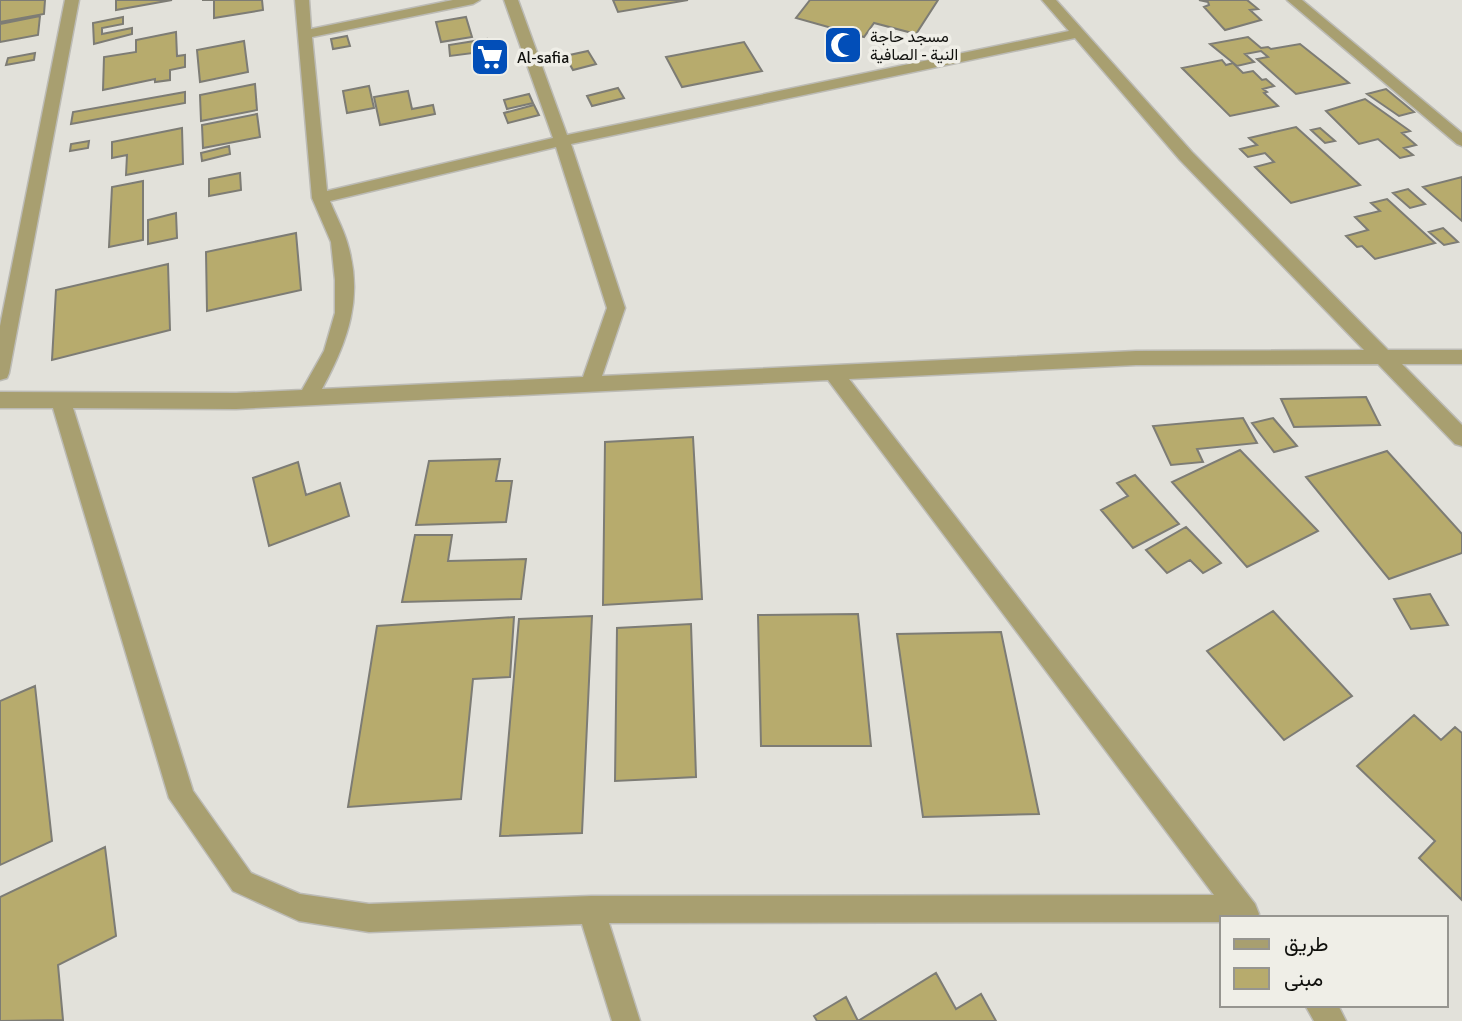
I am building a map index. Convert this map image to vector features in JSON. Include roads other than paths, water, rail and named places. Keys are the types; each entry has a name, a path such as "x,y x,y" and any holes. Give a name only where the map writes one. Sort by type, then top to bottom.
{"street":[{"path":"0,373 72,0"},
{"path":"302,0 320,198 339,242 344,279 344,313 333,352 307,398"},
{"path":"305,34 473,0"},
{"path":"511,0 562,141 616,308 590,383"},
{"path":"1049,0 1186,156 1462,438"},
{"path":"1294,0 1462,141"},
{"path":"320,198 562,141 1079,33"},
{"path":"0,400 170,403 307,398 1136,358 1462,357"},
{"path":"833,372 1244,913"},
{"path":"61,401 182,798 242,882 299,907 369,918 591,911 1244,913"},
{"path":"591,911 626,1021"},
{"path":"1321,1007 1332,1021"}],"place":[{"name":"مسجد حاجة النية - الصافية","path":"843,45"},
{"name":"Al-safia","path":"490,57"}]}
